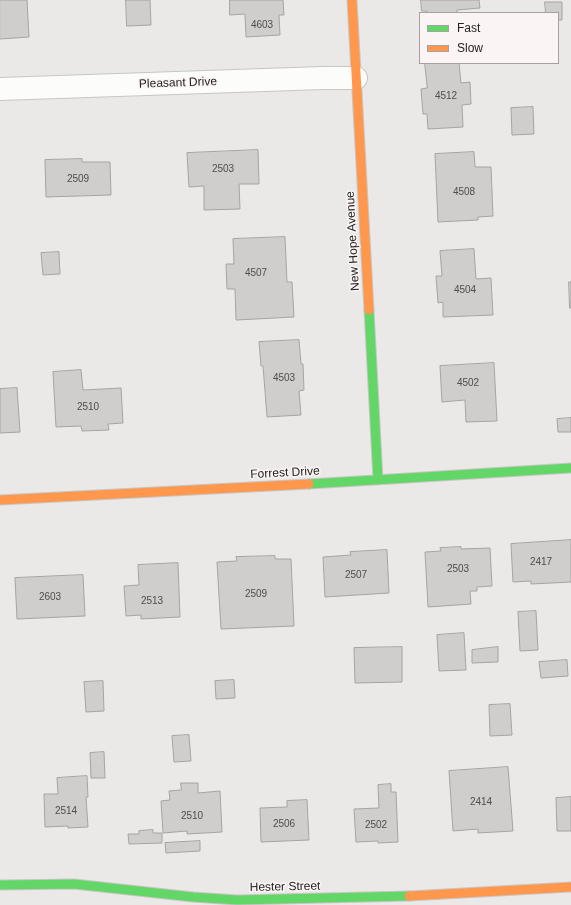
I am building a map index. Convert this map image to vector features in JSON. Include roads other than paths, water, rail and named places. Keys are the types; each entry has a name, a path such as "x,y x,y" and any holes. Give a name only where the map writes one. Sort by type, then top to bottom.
{"street":[{"name":"New Hope Avenue","path":"352,0 378,480"},
{"name":"Pleasant Drive","path":"0,89 356,78"},
{"name":"Forrest Drive","path":"0,500 571,468"},
{"name":"Hester Street","path":"0,884 74,884 193,901 398,897 571,887"}]}
